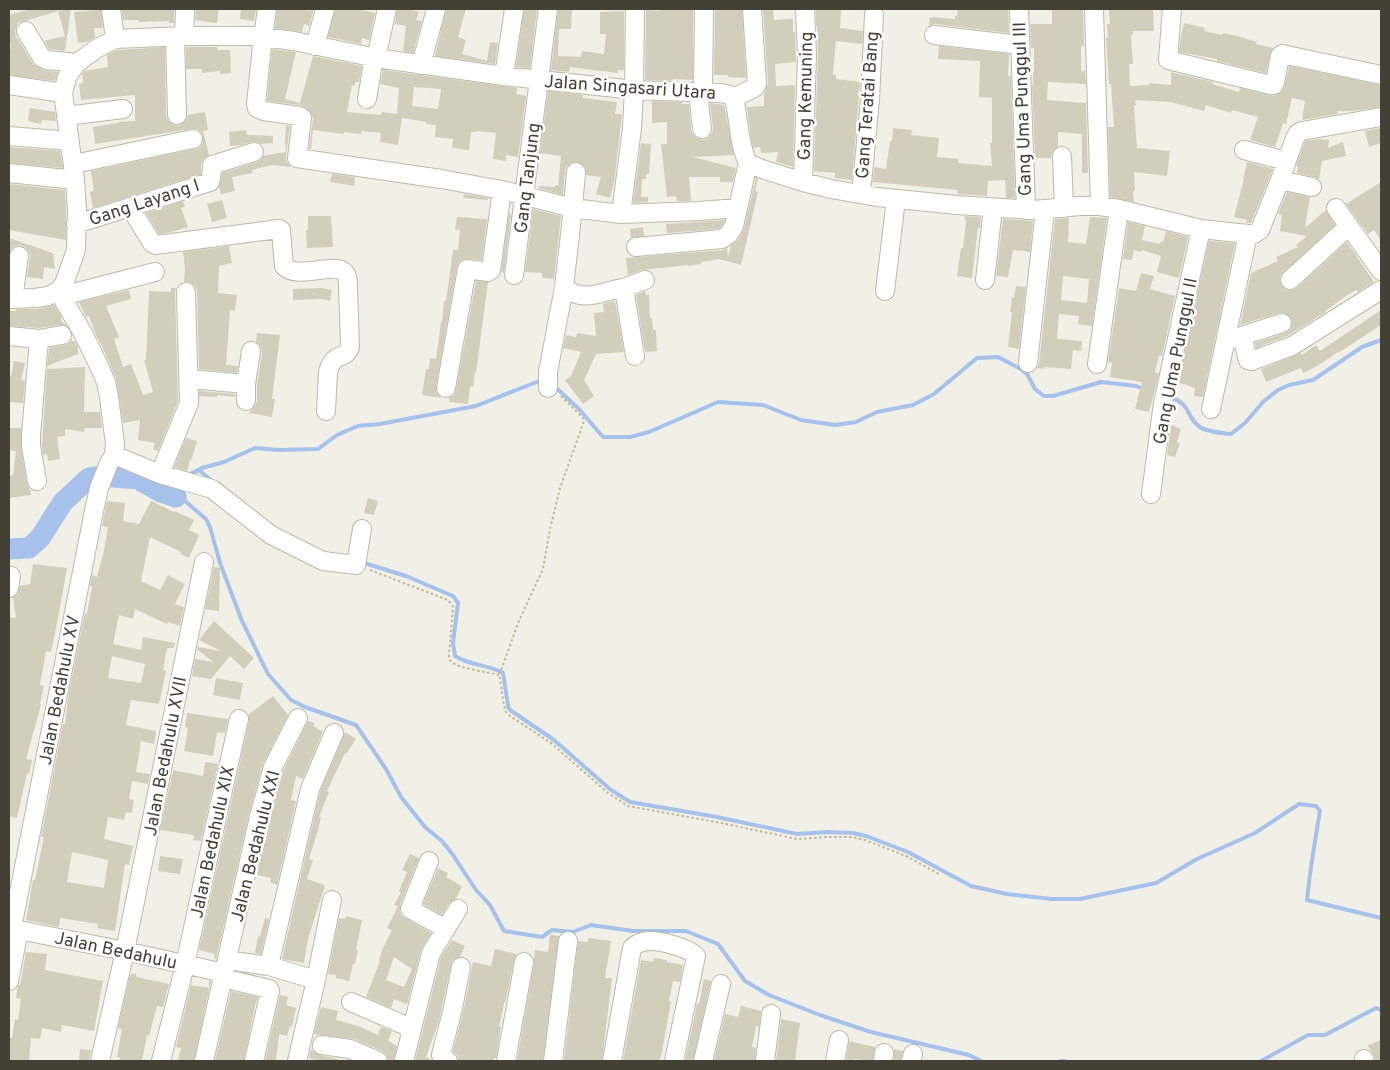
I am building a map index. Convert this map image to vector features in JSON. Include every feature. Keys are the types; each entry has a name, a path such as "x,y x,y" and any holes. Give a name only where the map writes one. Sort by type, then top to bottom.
{"street":[{"path":"60,293 76,250 75,172 63,94 67,77 77,63 96,49 115,39 111,9"},
{"path":"177,115 179,36 185,9"},
{"path":"268,9 263,36 256,104 257,108 264,111 302,118 298,158 441,179 502,190 572,208 621,214 738,208"},
{"path":"315,46 324,9"},
{"path":"367,99 387,9"},
{"path":"421,65 436,9"},
{"path":"504,76 514,9"},
{"name":"Gang Tanjung","path":"514,275 548,9"},
{"path":"621,214 632,128 635,9"},
{"path":"702,129 701,92 704,9"},
{"path":"733,98 754,88 756,84 752,9"},
{"name":"Gang Kemuning","path":"803,182 806,55 805,9"},
{"name":"Gang Uma Punggul III","path":"1019,9 1026,210"},
{"path":"1094,9 1100,206"},
{"path":"1172,9 1168,60 1271,85 1275,82 1282,54 1381,75"},
{"name":"Gang Teratai Bang","path":"861,194 870,100 874,15"},
{"path":"26,31 42,58 77,63"},
{"name":"Jalan Singasari Utara","path":"115,39 179,36 263,36 375,58 504,76 634,90 727,94 733,98 738,116 744,156 748,163"},
{"path":"934,36 1020,45"},
{"path":"9,85 63,94"},
{"path":"66,116 123,109"},
{"path":"636,247 722,239 731,232 748,163 803,182 831,189 896,199 957,206 1026,210 1100,206 1201,230 1254,234 1260,230 1298,133 1302,130 1381,117"},
{"path":"9,136 70,141"},
{"path":"9,173 75,172 193,139"},
{"path":"1244,150 1286,161"},
{"name":"Gang Layang I","path":"76,224 210,182 212,165 254,152"},
{"path":"1062,156 1064,208"},
{"path":"548,380 564,287 576,172"},
{"path":"1280,180 1312,187"},
{"path":"446,388 467,269 488,272 491,270 502,190"},
{"path":"884,291 896,199"},
{"path":"130,207 152,243 156,245 279,229 282,232 284,266 288,270 338,269 345,273 348,287 350,347 346,354 335,359 330,367 327,377 326,411"},
{"path":"985,280 993,208"},
{"path":"1336,208 1381,270"},
{"path":"1097,364 1119,209"},
{"path":"1028,363 1045,210"},
{"path":"1290,280 1349,226"},
{"name":"Gang Uma Punggul II","path":"1151,494 1163,403 1201,230"},
{"path":"1211,409 1248,234"},
{"path":"19,256 11,299 48,296 155,272"},
{"path":"564,287 572,294 584,296 624,288 646,280"},
{"path":"624,288 635,356"},
{"path":"1242,336 1248,360 1252,361 1292,346 1381,290"},
{"path":"160,474 189,403 186,292"},
{"path":"60,293 83,333 106,382 115,444 112,459 215,490 271,535 323,561 357,562 362,529"},
{"path":"1225,342 1282,323"},
{"path":"9,336 39,339 62,335"},
{"path":"37,481 30,435 39,339"},
{"path":"188,379 246,393 251,351"},
{"name":"Jalan Bedahulu XV","path":"9,981 13,929 94,512 102,481 112,459"},
{"name":"Jalan Bedahulu XVII","path":"100,1061 125,951 204,562"},
{"name":"Jalan Bedahulu XXI","path":"204,1061 259,817 273,767 298,718"},
{"name":"Jalan Bedahulu XIX","path":"161,1061 185,965 239,719"},
{"path":"269,966 310,789 334,733"},
{"path":"429,861 410,909 446,929"},
{"path":"297,1061 332,900"},
{"path":"404,1061 431,953 458,909"},
{"name":"Jalan Bedahulu","path":"13,929 185,965 224,970 269,989 270,993 254,1061"},
{"path":"553,1061 568,941"},
{"path":"612,1061 632,948 640,942 650,941 689,950 696,956 674,1061"},
{"path":"506,1061 524,962"},
{"path":"224,970 269,966 316,980"},
{"path":"448,1061 441,1055 462,967"},
{"path":"703,1061 721,984"},
{"path":"351,1002 411,1028"},
{"path":"764,1061 771,1014"},
{"path":"835,1061 839,1040"},
{"path":"322,1044 350,1049 378,1061"}],"path":[{"path":"548,380 584,421 560,488 543,569 518,623 499,674 505,711 551,743 608,793 628,806 797,839 852,837 906,856 941,875"},
{"path":"357,562 448,600 453,607 448,656 450,660 459,665 499,674"}],"building":[{"path":"31,9 58,9 58,11 18,23 15,31 16,38 33,64 43,70 58,72 55,81 9,75 11,44 9,44 9,15"},
{"path":"71,9 65,51 49,49 44,41 65,36 58,11"},
{"path":"101,9 103,28 94,28 95,38 87,42 78,43 74,12"},
{"path":"122,9 174,9 174,23 169,23 169,21 139,22 139,20 123,20"},
{"path":"196,9 219,9 217,23 195,20"},
{"path":"241,9 256,9 254,21 240,19"},
{"path":"277,9 302,9 310,11 314,9 309,26 304,24 302,32 275,28"},
{"path":"335,9 357,9 375,13 369,40 362,38 361,44 328,37"},
{"path":"397,9 419,12 416,20 422,21 413,53 403,51 406,26 395,24"},
{"path":"446,9 466,9 458,37 466,40 462,54 487,61 490,42 498,43 495,64 435,56"},
{"path":"524,9 537,9 530,68 516,67"},
{"path":"558,9 572,9 571,29 559,29 558,56 581,57 582,51 604,54 606,34 600,34 600,12 624,11 624,70 618,70 618,73 570,67 569,72 551,70"},
{"path":"659,9 693,9 693,80 645,80 646,10 659,11"},
{"path":"715,9 742,9 746,78 714,75"},
{"path":"763,9 773,9 774,20 793,19 796,62 775,64 776,86 795,85 793,167 776,162 778,152 761,153 760,147 753,148 751,139 747,107 764,106 764,93 768,83"},
{"path":"816,9 841,9 840,28 863,31 862,44 836,41 833,75 836,75 836,79 860,82 852,180 835,178 835,173 814,171 818,55"},
{"path":"958,9 1008,9 1009,33 935,24 929,26 930,17 955,19"},
{"path":"1052,9 1083,9 1084,46 1081,46 1081,71 1085,71 1086,84 1048,82 1047,100 1086,103 1088,173 1082,173 1082,134 1058,132 1058,147 1053,151 1051,158 1035,158 1032,85 1034,48 1031,48 1030,24 1052,24"},
{"path":"1153,9 1154,31 1133,31 1131,35 1133,64 1129,64 1130,86 1149,85 1149,83 1171,85 1171,72 1213,82 1212,84 1239,92 1240,88 1274,96 1281,93 1284,88 1289,66 1381,85 1381,107 1338,111 1337,114 1302,120 1305,101 1292,98 1286,124 1283,123 1275,147 1250,140 1258,117 1232,110 1231,113 1206,105 1204,111 1171,102 1135,100 1137,148 1170,151 1167,176 1134,172 1134,202 1110,197 1108,127 1114,127 1106,38 1108,38 1107,24 1110,24 1109,10"},
{"path":"1184,23 1205,28 1204,31 1241,37 1257,42 1256,44 1273,48 1266,73 1217,61 1217,59 1179,52"},
{"path":"939,46 1009,54 1008,76 1011,76 1015,198 1006,198 1005,180 988,181 987,196 957,194 958,190 873,182 874,167 886,169 893,128 912,130 911,135 939,138 937,157 959,159 958,163 992,166 990,143 992,143 992,98 979,97 980,61 938,59"},
{"path":"165,47 166,115 168,120 178,126 186,120 188,115 205,112 208,130 203,131 209,155 203,159 201,174 93,208 90,192 94,191 91,171 195,149 203,143 201,132 197,129 191,129 95,144 93,127 135,121 135,95 81,100 79,84 83,83 82,74 85,71 108,67 107,55 117,50"},
{"path":"186,47 217,47 217,50 230,50 231,73 220,74 220,71 202,73 202,69 186,69"},
{"path":"272,49 296,52 285,99 300,103 313,56 362,66 359,82 355,82 355,86 352,85 347,112 381,115 382,112 397,114 399,88 380,84 383,70 517,88 516,94 526,96 518,157 506,155 506,161 493,159 496,133 471,132 469,150 452,148 453,139 435,137 436,125 402,118 398,145 380,142 381,133 362,131 361,134 344,132 344,134 313,130 311,149 309,149 313,119 311,113 300,105 267,101","holes":["414,87 441,89 438,109 412,106"]},
{"path":"548,91 583,95 583,98 617,102 615,114 622,114 614,183 610,198 596,194 601,177 586,175 585,167 577,162 567,166 563,195 539,188 539,186 558,186 561,156 540,153"},
{"path":"652,101 689,104 691,130 693,135 703,140 708,138 713,128 710,103 724,105 734,155 693,157 736,168 733,182 720,182 720,177 689,177 691,201 677,201 676,196 667,197 661,144 667,144 667,122 652,123"},
{"path":"30,108 55,112 56,121 42,120 41,124 28,121"},
{"path":"286,125 290,126 286,157 291,167 272,165 252,170 253,173 232,177 235,191 221,194 219,187 222,173 257,162 263,156 286,152"},
{"path":"1381,128 1381,143 1369,147 1365,131"},
{"path":"246,130 247,135 273,136 273,143 260,144 251,142 230,146 229,132"},
{"path":"1329,140 1328,148 1343,142 1346,156 1322,161 1319,179 1297,173 1298,167 1296,166 1305,141"},
{"path":"641,143 651,144 649,174 646,174 646,179 642,179 641,197 648,197 648,202 633,203"},
{"path":"9,147 60,151 63,168 9,163"},
{"path":"1247,162 1273,169 1251,223 1246,223 1247,220 1234,217"},
{"path":"332,174 355,177 354,186 330,182"},
{"path":"756,178 758,179 755,191 758,192 741,265 719,259 688,266 642,270 628,275 626,258 723,250 727,248 728,257 731,245 738,240 744,229"},
{"path":"1381,182 1381,240 1374,230 1368,234 1346,204"},
{"path":"9,184 65,190 66,240 9,230"},
{"path":"1287,192 1310,197 1305,228 1326,210 1335,225 1280,276 1280,282 1283,287 1286,290 1297,288 1347,242 1374,282 1358,292 1356,290 1346,296 1326,312 1287,336 1256,348 1255,343 1285,333 1290,330 1292,325 1292,320 1289,316 1279,313 1240,325 1251,273 1278,261 1276,257 1298,247 1296,245 1307,236 1280,231 1282,215 1278,214"},
{"path":"464,194 489,198 488,200 463,198"},
{"path":"222,200 227,218 212,222 207,204"},
{"path":"183,201 185,207 181,208 188,227 159,234 146,213"},
{"path":"533,209 561,216 554,279 542,278 542,273 525,272"},
{"path":"509,214 511,214 504,273 501,272"},
{"path":"308,216 331,216 333,247 307,248 306,230 308,230"},
{"path":"965,216 981,217 972,278 957,276 961,248 963,248"},
{"path":"457,217 487,219 482,260 464,259 459,262 457,267 436,386 436,392 442,398 422,395 426,369 429,369 430,358 436,359 453,250 458,250 460,230 455,229"},
{"path":"1090,217 1107,218 1092,326 1078,324 1079,316 1059,314 1057,339 1082,341 1081,351 1073,350 1071,369 1037,368 1039,364 1055,219 1069,218 1068,242 1086,244","holes":["1063,276 1089,279 1087,303 1061,300"]},
{"path":"1003,219 1033,221 1030,252 1013,250 1008,277 996,276"},
{"path":"724,220 718,229 667,233 666,224"},
{"path":"1128,222 1145,226 1142,240 1160,244 1161,241 1163,242 1166,231 1188,237 1179,278 1157,272 1161,256 1142,250 1141,252 1134,250 1132,260 1123,259"},
{"path":"643,227 644,236 631,238 630,229"},
{"path":"9,238 53,253 55,269 44,267 43,279 27,277 29,252 20,245 11,249 9,254"},
{"path":"1209,241 1235,243 1203,397 1194,396 1195,388 1178,382"},
{"path":"229,246 232,263 219,266 218,293 237,295 235,311 230,310 226,365 238,366 237,373 199,369 197,291 191,283 184,282 183,252"},
{"path":"1141,273 1154,276 1150,289 1175,296 1162,356 1159,355 1155,372 1159,374 1149,412 1135,409 1142,382 1110,377 1112,363 1108,362 1119,288 1136,291"},
{"path":"476,281 488,282 473,387 470,386 468,404 449,402 448,398 454,395 456,390"},
{"path":"1016,286 1026,287 1019,349 1008,347 1012,312 1010,312"},
{"path":"171,288 176,288 178,401 158,451 153,449 155,443 138,440 140,420 123,423 116,378 89,316 86,317 79,302 129,290 131,299 106,306 119,337 114,339 123,367 131,364 143,395 153,392 144,360 146,360 149,291 171,292"},
{"path":"322,288 332,290 330,301 322,299 293,300 293,289"},
{"path":"645,291 646,295 649,295 650,318 652,318 653,330 656,330 657,351 645,352 636,295"},
{"path":"615,301 624,352 596,354 584,380 594,396 583,404 565,380 571,376 581,352 563,348 566,335 576,337 577,333 596,336 594,313 604,312 603,304"},
{"path":"54,305 61,316 62,323 66,325 39,328 9,326 9,311 37,309"},
{"path":"1381,310 1381,325 1338,353 1303,373 1301,368 1266,382 1261,369 1301,353 1302,355 1316,345 1320,351"},
{"path":"257,333 280,335 272,399 275,399 272,417 249,413 255,407 257,401 257,385 262,353 261,347 256,342"},
{"path":"72,339 78,346 78,354 47,366 49,348 64,345"},
{"path":"14,361 25,363 21,380 25,380 23,403 9,402 9,376 11,376"},
{"path":"85,367 84,412 100,412 102,428 85,428 84,432 65,429 65,436 57,437 60,459 48,461 47,454 43,455 42,445 47,369"},
{"path":"199,391 235,394 235,397 199,396"},
{"path":"1171,425 1181,429 1177,442 1180,443 1175,457 1167,455"},
{"path":"9,428 21,428 21,448 31,495 9,498 9,476 13,475 16,451 9,450"},
{"path":"186,438 197,441 187,471 174,467"},
{"path":"368,498 378,501 374,515 364,513"},
{"path":"107,501 125,503 123,521 139,524 151,501 194,520 189,530 199,535 189,558 150,537 141,581 160,590 168,575 185,584 175,604 184,607 180,626 168,622 167,624 135,609 133,619 119,615 113,644 141,650 143,637 175,643 174,648 167,648 163,670 166,671 159,704 131,700 126,725 156,731 154,744 141,741 136,772 150,774 148,784 132,781 129,799 134,800 132,813 126,812 124,820 108,817 104,839 133,846 129,865 125,864 115,931 97,928 98,924 60,918 59,927 26,920 33,880 35,880 44,837 41,837 63,724 65,724 69,692 85,613 87,614 92,575 97,577 104,550 108,527 102,526","holes":["112,656 145,664 141,683 108,678","72,852 108,860 104,888 67,882"]},
{"path":"33,564 67,568 51,652 46,651 40,685 44,686 41,705 26,759 32,760 29,774 27,773 17,818 9,816 9,617 16,618 13,598 20,586 30,584"},
{"path":"214,567 220,568 219,611 205,609"},
{"path":"214,621 254,658 244,669 230,656 211,679 192,676 195,659 213,662 197,649 198,647 221,651 199,640"},
{"path":"216,678 243,683 240,700 213,695"},
{"path":"273,696 288,715 263,764 249,814 216,959 214,959 215,954 199,950 249,721 248,715"},
{"path":"187,713 228,719 225,733 217,732 213,756 184,751 188,728 185,727"},
{"path":"308,721 315,723 313,726 323,731 303,779 296,776 291,800 296,801 277,885 270,882 271,878 257,875 269,820 283,771"},
{"path":"345,732 356,739 345,753 327,791 329,792 319,817 321,817 318,830 309,859 313,860 307,879 325,885 308,939 304,963 282,959 320,792"},
{"path":"205,762 218,764 201,841 193,840 194,835 160,830 173,770 203,776"},
{"path":"410,854 419,858 400,905 400,911 401,915 405,918 431,933 421,950 407,1004 394,999 391,1008 366,997 383,948 392,930 387,928 398,906 394,905 401,892 399,891 407,872 402,870","holes":["394,957 412,969 404,987 386,980"]},
{"path":"160,856 183,859 180,874 158,871"},
{"path":"438,868 448,873 446,877 462,886 456,899 449,903 442,915 423,904"},
{"path":"346,916 362,920 356,950 358,950 349,981 336,978 336,975 328,974 339,918 345,919"},
{"path":"265,918 269,919 261,954 255,953 258,936 260,937"},
{"path":"550,935 559,936 543,1061 517,1060 535,950 548,952"},
{"path":"588,938 611,941 605,978 612,978 602,1061 564,1061 578,941 588,942"},
{"path":"452,940 465,946 460,957 453,960 451,965 439,1021 426,1057 433,1061 415,1061 441,957"},
{"path":"495,949 517,954 499,1027 501,1027 496,1058 493,1061 458,1060 453,1051 473,962 491,966"},
{"path":"26,952 47,954 45,970 103,981 94,1031 62,1025 61,1032 42,1028 40,1039 31,1038 29,1061 9,1061 9,1038 12,1038 15,1019 18,1020 21,999 16,998"},
{"path":"654,958 683,965 680,982 673,981 660,1061 623,1061 641,960 653,962"},
{"path":"135,973 137,977 169,984 163,1007 157,1006 149,1036 147,1035 142,1061 119,1061 120,1057 117,1057 122,1029 118,1028 130,975"},
{"path":"704,979 711,981 693,1061 685,1061 697,1003 699,1004"},
{"path":"209,981 211,981 194,1061 178,1061 181,1048 176,1047 191,985 209,988"},
{"path":"231,991 258,997 244,1061 215,1061"},
{"path":"280,995 288,997 286,1005 296,1008 292,1027 290,1026 287,1036 279,1034 276,1061 265,1061"},
{"path":"741,1006 761,1011 759,1027 756,1026 752,1047 756,1048 755,1061 714,1061 725,1014 738,1017"},
{"path":"321,1007 338,1011 336,1020 358,1026 378,1035 381,1027 392,1031 388,1041 397,1046 394,1061 388,1061 387,1055 382,1051 354,1039 314,1034"},
{"path":"781,1019 800,1023 795,1061 776,1061"},
{"path":"1381,1040 1381,1061 1375,1061 1368,1045"},
{"path":"849,1041 875,1047 873,1061 855,1059 854,1061 846,1061"},
{"path":"80,1049 91,1050 89,1061 79,1061"},
{"path":"311,1049 320,1055 338,1059 337,1061 319,1061 309,1058"},
{"path":"894,1049 903,1051 901,1061 894,1061"}],"waterway":[{"path":"1170,397 1186,407 1195,423 1203,429 1231,434 1245,423 1264,401 1278,390 1289,385 1313,380 1362,347 1381,340"},
{"path":"554,386 578,408 603,437 630,437 649,432 718,402 763,405 801,420 835,425 856,422 877,412 913,405 934,394 977,358 998,357 1019,368 1027,374 1035,389 1044,396 1053,396 1101,382 1136,386 1144,389"},
{"path":"189,478 192,473 202,468 224,462 255,448 278,450 318,449 337,435 358,426 380,424 476,406 539,381 543,382"},
{"path":"199,470 213,482"},
{"path":"9,549 29,548 40,538 63,502 89,478 101,476 138,479 161,492 176,497"},
{"path":"183,486 176,497 185,501 206,519 242,621 268,674 291,700 305,707 356,725 386,769 401,797 425,827 442,841 453,855 476,890 490,905 504,931 542,937 552,930 573,932 591,925 633,931 686,931 718,944 745,981 769,995 871,1032 969,1055 981,1061"},
{"path":"361,562 406,576 453,596 458,603 453,643 455,656 467,662 503,673 509,709 554,740 611,790 630,802 717,817 797,834 853,833 908,852 971,886 1007,894 1052,899 1080,899 1156,883 1197,859 1255,833 1299,804 1316,806 1320,811 1307,900 1381,918"},
{"path":"1261,1061 1308,1035 1325,1035 1376,1008 1381,1010"},
{"path":"1060,1061 1065,1061"}]}
